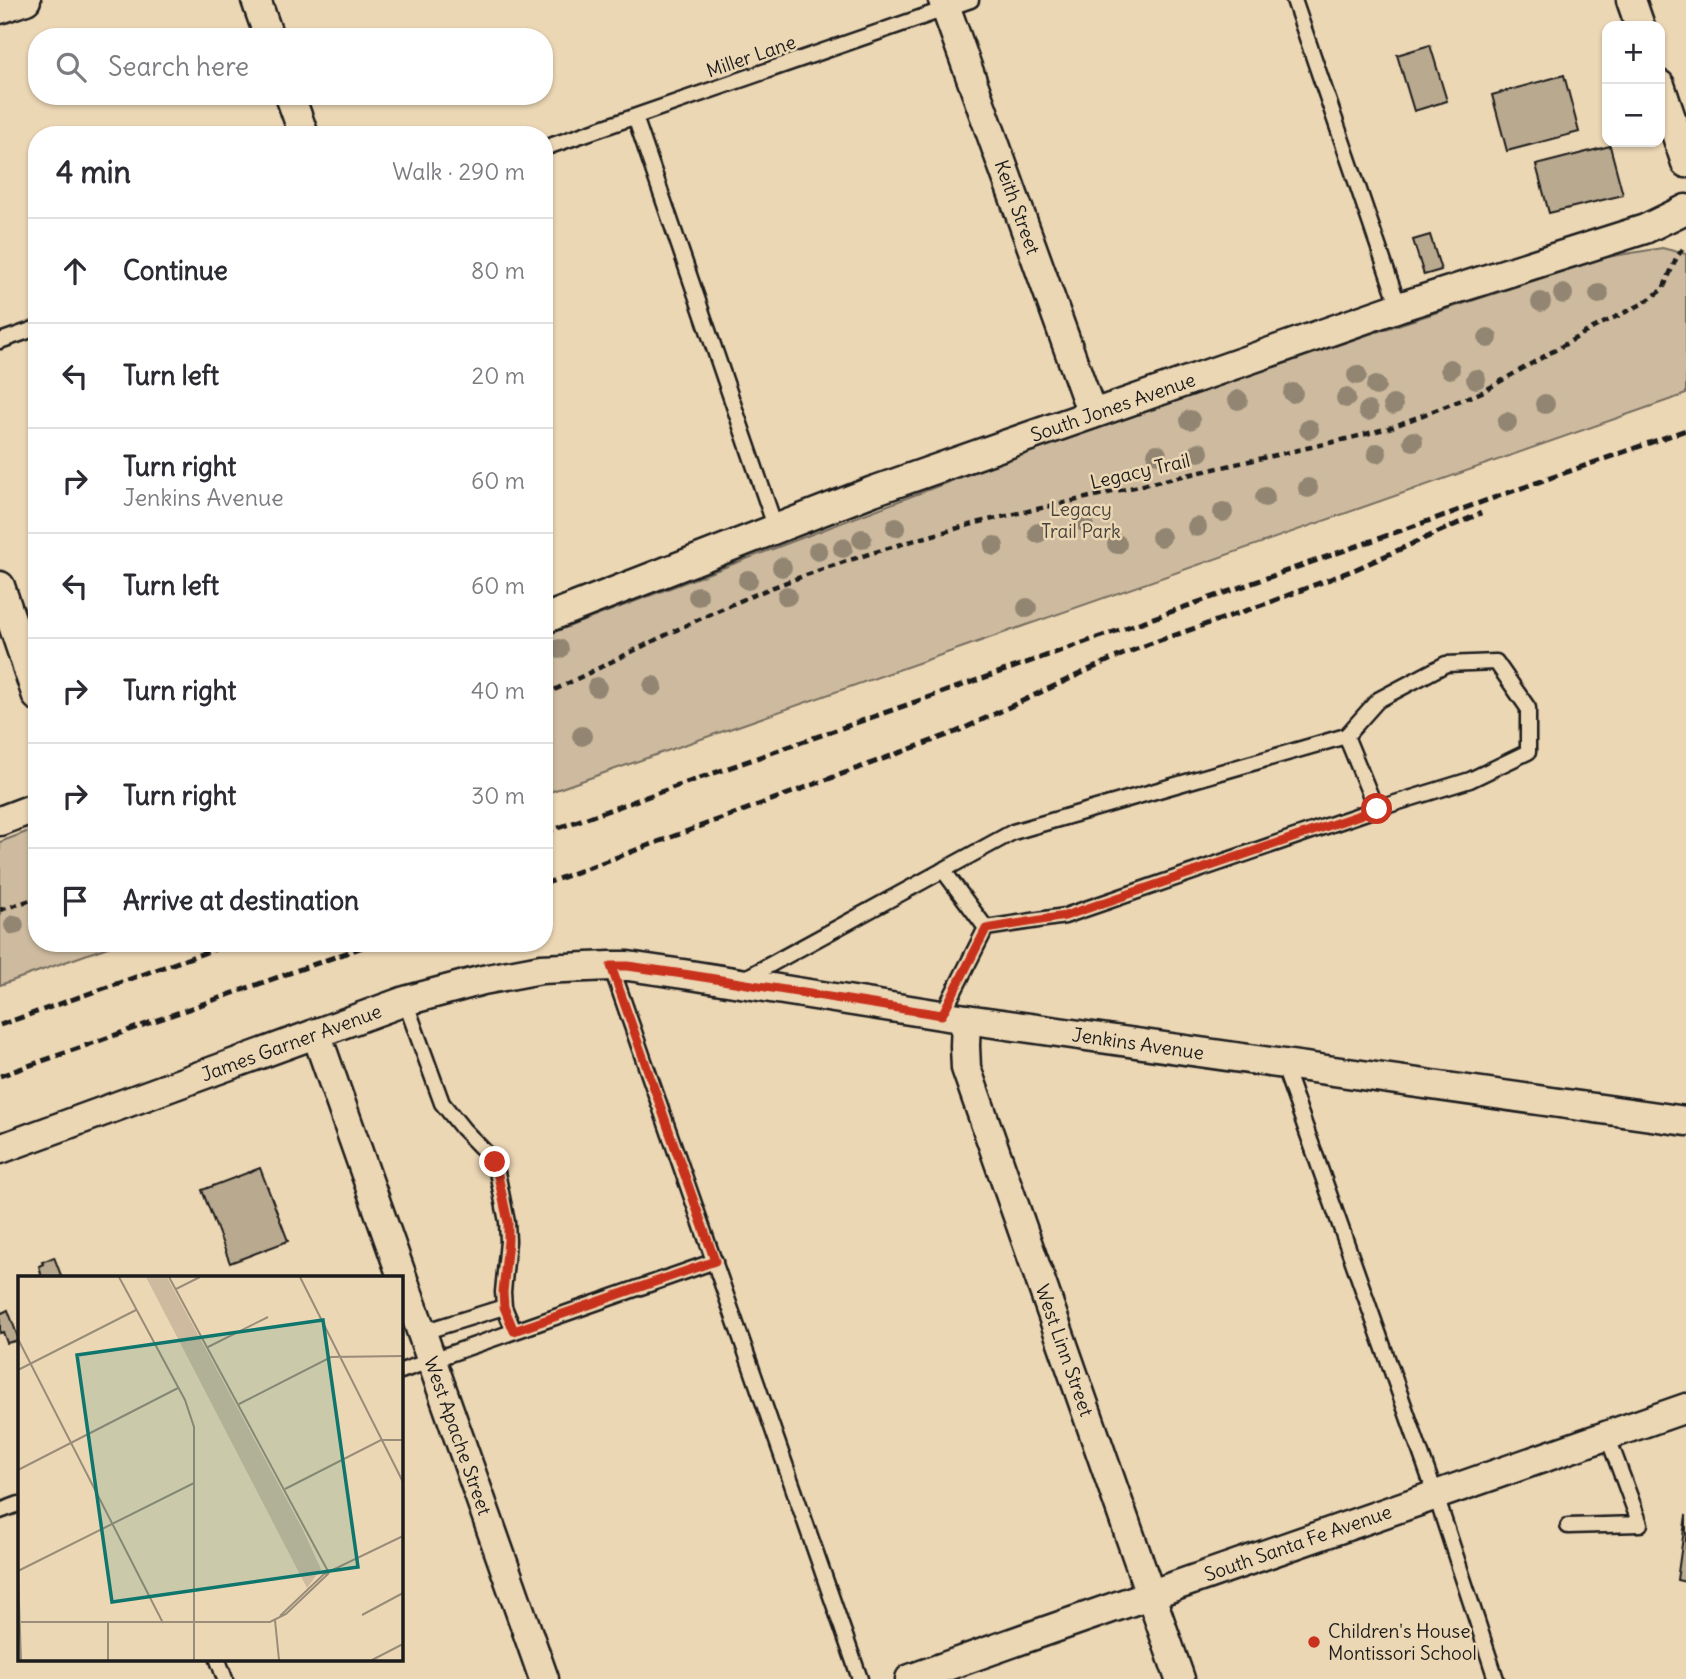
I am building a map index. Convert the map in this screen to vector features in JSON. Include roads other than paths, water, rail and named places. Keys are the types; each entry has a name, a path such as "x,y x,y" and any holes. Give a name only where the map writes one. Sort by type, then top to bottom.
{"street":[{"path":"0,9 26,0"},
{"path":"256,0 266,28"},
{"path":"1631,0 1638,21"},
{"name":"Keith Street","path":"953,3 1092,414"},
{"path":"1665,100 1686,163"},
{"path":"293,105 301,126"},
{"name":"South Jones Avenue","path":"553,615 873,491 1399,307 1645,229 1686,209"},
{"path":"0,586 28,669"},
{"path":"0,821 28,810"},
{"name":"Jenkins Avenue","path":"600,966 628,966 954,1017 1686,1121"},
{"name":"James Garner Avenue","path":"0,1150 405,1001 483,980 541,969 600,966"},
{"name":"West Linn Street","path":"954,1017 965,1045 966,1068 1180,1679"},
{"name":"West Apache Street","path":"316,1033 544,1679"},
{"name":"South Santa Fe Avenue","path":"910,1679 1686,1408"}],"lane":[{"path":"1294,0 1399,307"},
{"name":"Miller Lane","path":"553,145 953,3"},
{"path":"635,117 775,529"},
{"path":"0,341 28,331"},
{"path":"738,983 1013,832 1346,736 1378,700 1446,664 1496,662 1528,708 1528,752 1470,780 1377,809 1065,916 986,929"},
{"path":"1346,736 1377,809"},
{"path":"943,870 986,929"},
{"path":"954,1017 986,929"},
{"path":"600,966 715,1261 860,1679"},
{"path":"405,1001 442,1103 495,1162 508,1222 504,1307 514,1331"},
{"path":"1283,1064 1436,1496 1496,1679"},
{"path":"402,1371 715,1261"},
{"path":"423,1332 504,1307"},
{"path":"1568,1526 1640,1524 1607,1435"},
{"path":"0,1511 18,1504"},
{"path":"219,1662 225,1679"}],"railway":[{"path":"553,830 1686,430"},
{"path":"553,881 956,732 1114,658 1356,569 1481,513"},
{"path":"0,1025 207,952"},
{"path":"0,1076 349,952"}],"place":[{"name":"Children's House Montissori School","path":"1314,1642"}],"park label":[{"name":"Legacy Trail Park","path":"1081,520"}]}
